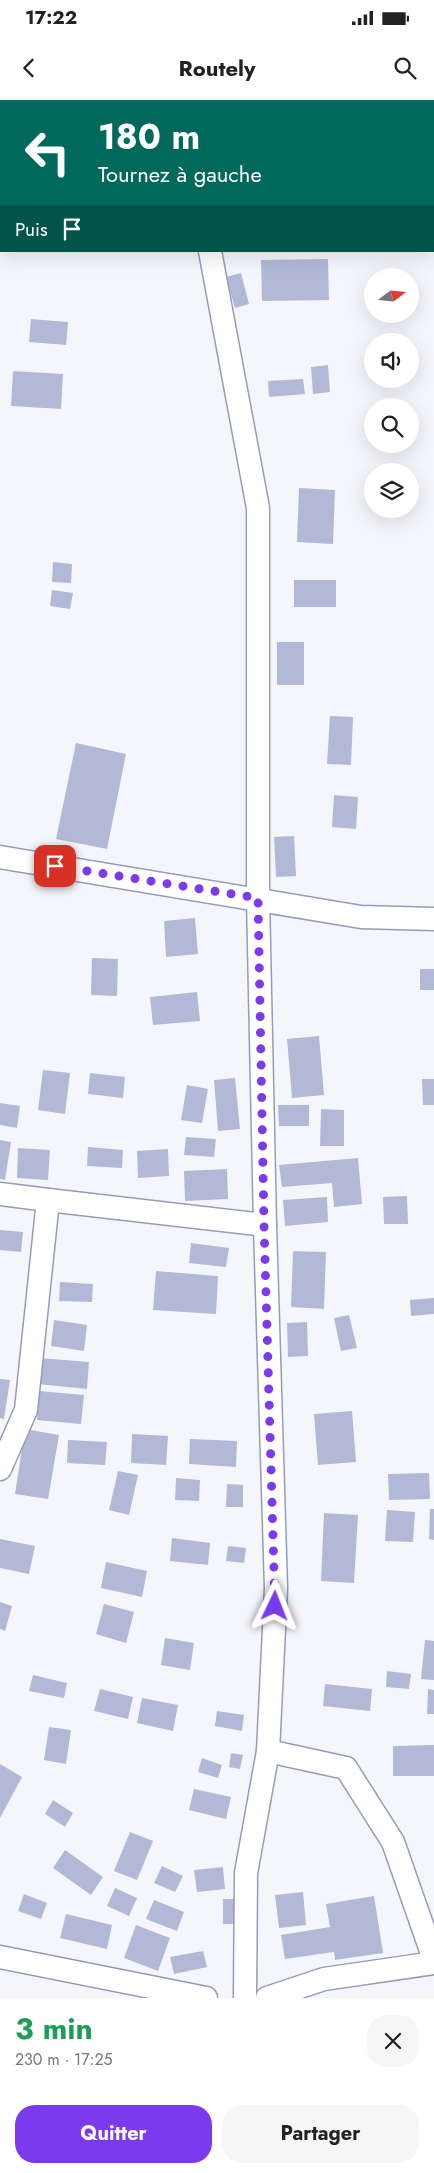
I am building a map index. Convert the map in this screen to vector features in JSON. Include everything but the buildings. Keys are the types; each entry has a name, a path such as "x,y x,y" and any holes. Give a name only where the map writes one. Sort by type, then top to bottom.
{"street":[{"path":"210,252 258,508 258,898 264,1224 276,1588 268,1751 246,1873 245,1998"},
{"path":"0,857 258,898 361,917 434,919"},
{"path":"0,1194 264,1224"},
{"path":"0,1469 26,1410 48,1200"},
{"path":"268,1751 346,1768 394,1842 434,1958"},
{"path":"0,1957 206,1998"},
{"path":"267,1998 324,1979 434,1963"}],"route":[{"path":"55,866 258,898 264,1224 276,1588 275,1606"}]}
